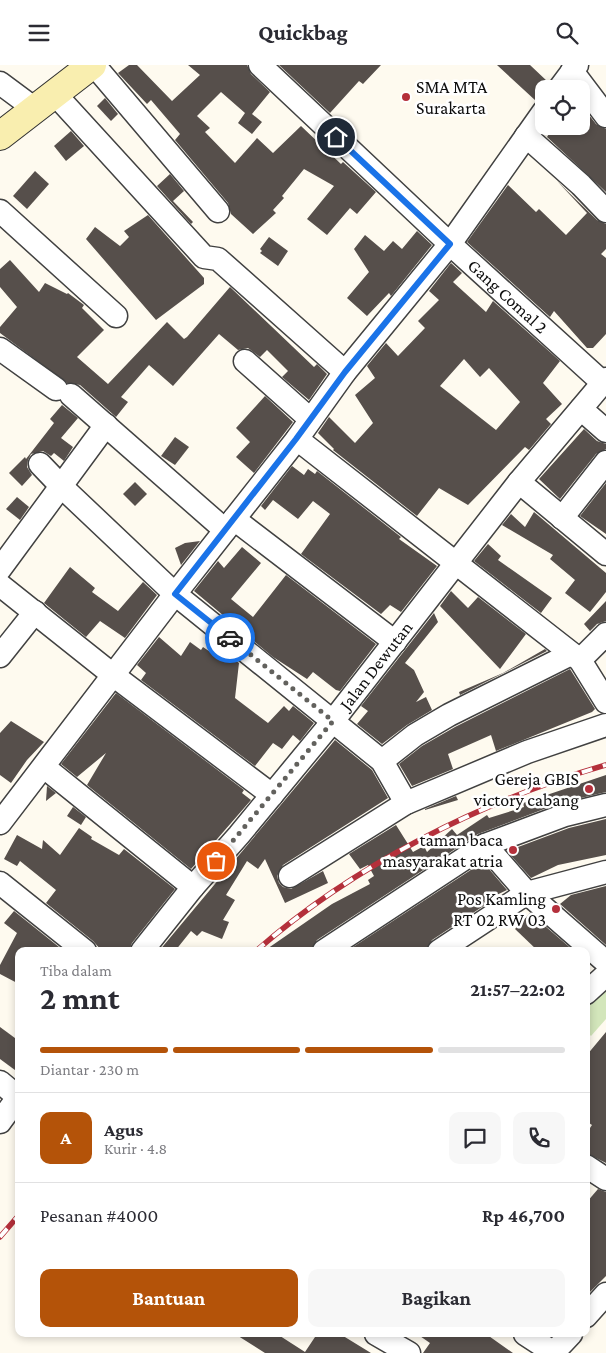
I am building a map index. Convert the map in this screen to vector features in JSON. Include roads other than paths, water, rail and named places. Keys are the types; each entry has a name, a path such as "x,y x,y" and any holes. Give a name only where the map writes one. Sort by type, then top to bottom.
{"main road":[{"path":"0,136 93,65"}],"street":[{"path":"93,65 218,211"},
{"name":"Gang Comal 2","path":"260,65 450,244 605,381"},
{"path":"570,75 606,116"},
{"path":"0,83 44,101 204,257 218,259 345,372"},
{"path":"0,823 296,439 345,372 450,244 535,123"},
{"path":"526,135 582,185 606,211"},
{"path":"0,211 116,316"},
{"path":"0,349 63,392 230,524 395,642"},
{"path":"245,361 310,419"},
{"name":"Jalan Dewutan","path":"145,947 193,887 333,721 519,482 605,381"},
{"path":"581,409 606,431"},
{"path":"0,569 106,425"},
{"path":"296,439 576,657 606,702"},
{"path":"562,518 606,462"},
{"path":"40,463 62,487 175,594 382,761 406,803"},
{"path":"519,482 606,554"},
{"path":"0,585 113,675 272,795"},
{"path":"0,656 36,612"},
{"path":"382,761 415,735 449,715 576,657 606,634"},
{"path":"290,876 406,803 527,752 606,725"},
{"path":"44,767 193,887"},
{"path":"330,947 485,845 565,815 606,805"},
{"path":"485,845 527,893 589,947"},
{"path":"445,947 527,893 606,872"},
{"path":"0,883 80,947"},
{"path":"590,948 606,962"},
{"path":"590,989 606,975"},
{"path":"0,1081 15,1094"},
{"path":"0,1123 15,1101"},
{"path":"590,1169 606,1179"},
{"path":"590,1312 606,1294"},
{"path":"381,1337 409,1353"},
{"path":"530,1337 553,1353 567,1337"}],"railway":[{"path":"261,947 334,891 421,839 512,797 606,765"},
{"path":"0,1237 15,1220"}],"place":[{"name":"SMA MTA Surakarta","path":"406,97"},
{"name":"Gereja GBIS victory cabang","path":"589,789"},
{"name":"taman baca masyarakat atria","path":"513,850"},
{"name":"Pos Kamling RT 02 RW 03","path":"556,909"}]}
